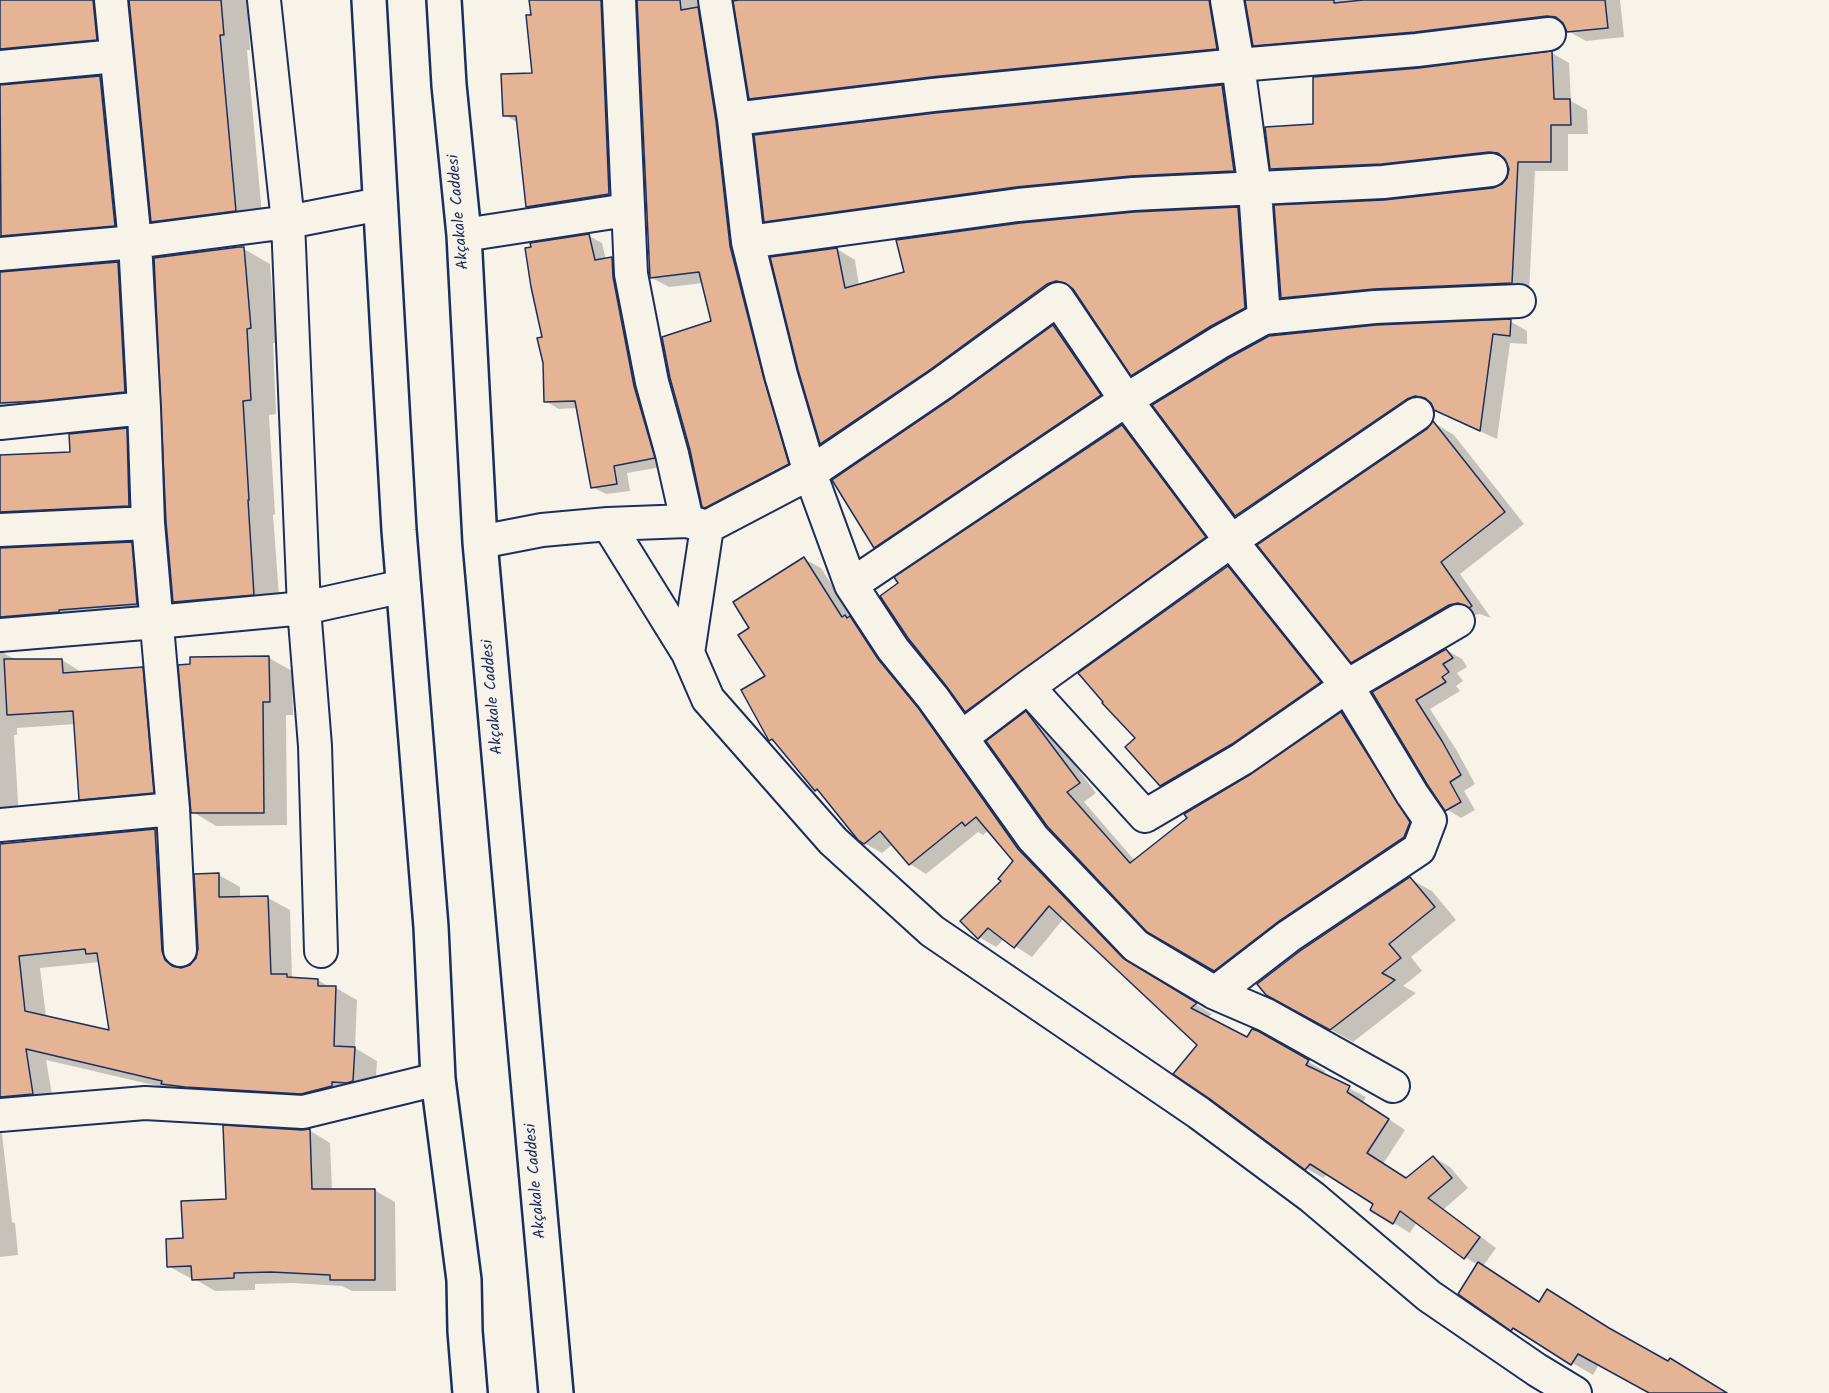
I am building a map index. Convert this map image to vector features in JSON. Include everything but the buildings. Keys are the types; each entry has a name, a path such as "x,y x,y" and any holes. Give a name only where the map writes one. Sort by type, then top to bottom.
{"main road":[{"path":"369,0 399,530 431,927 438,1079 464,1280 465,1331 471,1393"},
{"name":"Akçakale Caddesi","path":"444,0 449,85 464,235 480,542 556,1393"}],"street":[{"path":"111,0 135,242 148,523 173,808 180,950"},
{"path":"264,0 288,222 304,608 315,746 321,951"},
{"path":"619,0 631,274 652,382 672,454 697,524 688,652"},
{"path":"715,0 734,119 748,242 781,375 810,473 851,585 893,649 933,698 1033,838 1136,946 1215,993 1266,1015 1393,1086"},
{"path":"1227,0 1255,190 1264,318"},
{"path":"734,119 933,95 1417,50 1549,34"},
{"path":"0,67 116,56"},
{"path":"748,242 1018,205 1133,194 1255,190 1383,182 1491,170"},
{"path":"0,254 135,242 288,222 380,204"},
{"path":"464,235 627,210"},
{"path":"480,542 542,530 608,524 697,524 810,473 941,384 1058,299 1126,400 1231,541 1347,686 1430,820 1419,849 1289,936 1215,993"},
{"path":"851,585 1126,400 1220,342 1264,318 1375,307 1520,301"},
{"path":"0,423 144,408"},
{"path":"962,738 1028,687 1231,541 1417,414"},
{"path":"0,530 148,523"},
{"path":"608,524 688,652 708,699 833,841 932,930 1199,1113 1312,1197 1429,1296 1537,1370 1575,1393"},
{"path":"0,635 304,608 404,586"},
{"path":"1028,687 1145,816 1242,759 1347,686 1458,621"},
{"path":"0,825 173,808"},
{"path":"0,1115 145,1103 303,1112 438,1079"}]}
